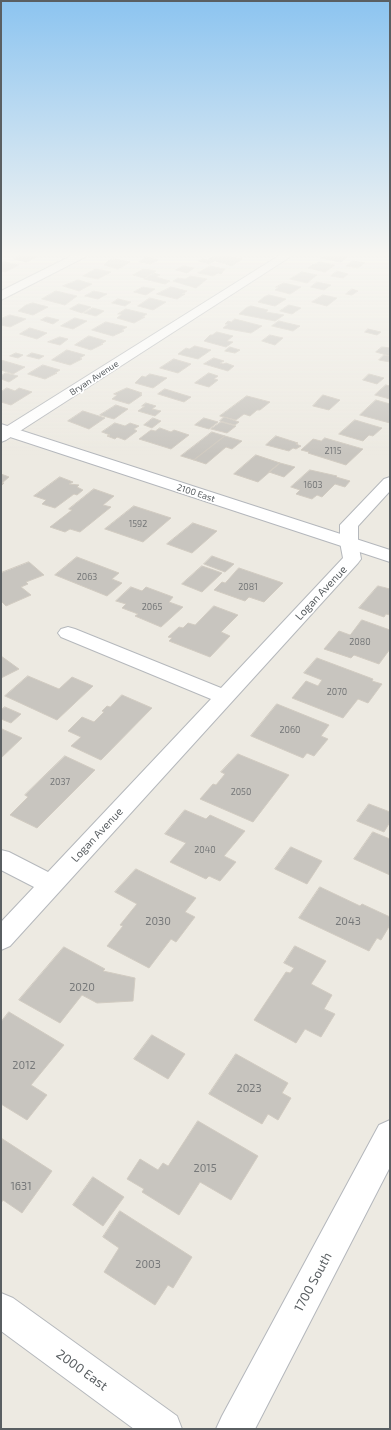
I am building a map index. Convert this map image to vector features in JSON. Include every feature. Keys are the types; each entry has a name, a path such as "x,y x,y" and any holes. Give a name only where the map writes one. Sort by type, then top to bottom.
{"street":[{"name":"Bryan Avenue","path":"4,433 180,322"},
{"name":"2100 East","path":"4,433 390,556"},
{"name":"Logan Avenue","path":"1,939 352,559 349,542 349,525 390,482"},
{"path":"68,634 225,697"},
{"path":"1,859 51,885"},
{"name":"1700 South","path":"235,1429 390,1135"},
{"name":"2000 East","path":"1,1310 164,1429"}],"building":[{"path":"1,322 21,322 10,327 1,325"},
{"path":"46,322 56,322 53,324"},
{"path":"68,322 86,322 73,329 61,326"},
{"path":"106,322 127,327 122,330 124,331 113,336 92,330"},
{"path":"227,322 246,322 262,326 251,333 223,328 228,324 225,324"},
{"path":"278,322 282,322 300,326 293,331 272,326"},
{"path":"30,328 47,333 37,339 20,334"},
{"path":"368,329 381,332 377,335 365,332"},
{"path":"217,332 233,336 227,341 233,342 226,347 204,341 210,335"},
{"path":"270,335 283,338 275,345 262,341"},
{"path":"89,336 106,341 91,350 75,345"},
{"path":"60,337 68,339 60,345 48,342"},
{"path":"195,346 211,350 198,359 178,354 186,348 189,349"},
{"path":"230,347 240,350 235,353 225,351"},
{"path":"382,347 390,348 390,356 376,352"},
{"path":"67,350 85,355 80,358 82,359 70,365 52,360"},
{"path":"16,353 23,355 18,358 10,356"},
{"path":"32,353 44,356 39,359 27,356"},
{"path":"384,355 390,356 390,362 379,360"},
{"path":"214,358 224,361 220,363 226,363 234,366 228,371 204,364"},
{"path":"174,359 191,364 178,373 160,368"},
{"path":"1,360 25,367 13,374 1,370"},
{"path":"43,365 60,370 45,379 28,374"},
{"path":"6,373 18,376 9,382 1,379 1,376"},
{"path":"209,373 218,376 214,379 218,380 209,387 195,383"},
{"path":"150,374 167,378 153,388 135,383 142,376 145,377"},
{"path":"369,374 384,378 377,384 363,380"},
{"path":"386,385 390,386 390,399 375,395"},
{"path":"7,388 15,391 19,388 32,392 11,405 1,402 1,392"},
{"path":"127,388 142,393 140,394 142,395 129,404 112,399 117,395 114,394"},
{"path":"165,389 191,397 184,402 158,394"},
{"path":"323,395 340,400 329,410 313,406"},
{"path":"247,396 270,402 250,416 244,414 236,420 220,416"},
{"path":"376,400 390,404 390,423 360,415"},
{"path":"146,403 156,406 152,409 161,411 155,416 138,411 145,406 142,406"},
{"path":"116,405 128,409 114,419 100,415"},
{"path":"83,411 105,418 89,429 68,421"},
{"path":"224,417 239,422 235,425 220,421"},
{"path":"153,418 161,421 152,428 144,425"},
{"path":"204,418 218,422 209,429 195,425"},
{"path":"355,420 382,428 373,436 369,435 363,441 339,434"},
{"path":"221,422 236,426 227,433 211,429"},
{"path":"115,423 125,426 130,423 139,426 134,429 137,431 125,440 117,437 115,439 102,432"},
{"path":"160,428 171,432 174,430 189,435 171,449 139,439 151,430 155,431"},
{"path":"212,432 225,436 194,460 181,456"},
{"path":"225,436 242,441 232,449 226,447 206,464 194,460"},
{"path":"276,436 298,443 296,444 301,446 296,449 293,448 289,451 266,445"},
{"path":"325,438 363,449 346,465 301,450 313,439 321,441"},
{"path":"256,455 280,463 258,482 234,474"},
{"path":"280,463 295,467 284,477 269,472"},
{"path":"310,470 337,476 336,477 350,481 345,487 335,484 322,497 317,495 312,499 296,494 300,490 291,487"},
{"path":"1,474 9,477 2,483 4,483 1,486"},
{"path":"60,477 73,482 69,484 79,485 77,487 83,490 77,495 74,494 55,508 42,504 46,500 34,496"},
{"path":"94,489 114,496 103,505 111,507 80,532 70,529 65,532 50,527 72,510 69,509"},
{"path":"134,506 171,518 143,542 105,529"},
{"path":"193,523 217,531 192,553 167,544"},
{"path":"212,556 234,564 225,572 204,564"},
{"path":"77,557 119,573 112,579 122,583 107,596 55,575"},
{"path":"29,562 44,575 26,582 28,584 21,587 31,595 6,606 1,601 1,573"},
{"path":"202,566 222,573 202,592 182,584"},
{"path":"239,568 283,583 264,602 249,597 245,601 214,590 222,582 225,583"},
{"path":"378,586 390,589 390,615 386,614 384,617 359,608"},
{"path":"131,587 142,591 146,587 173,597 169,602 183,607 161,627 135,616 138,614 122,608 126,604 116,601"},
{"path":"214,606 238,615 221,632 230,636 210,657 169,641 172,638 168,637 179,627 183,628 188,623 195,625"},
{"path":"362,620 390,630 390,649 379,664 354,655 351,658 324,649 339,631 350,635"},
{"path":"1,656 19,669 1,678"},
{"path":"317,658 373,679 372,681 382,684 368,703 358,699 343,718 292,698 306,681 318,686 322,680 304,673"},
{"path":"28,676 59,689 72,677 93,686 57,720 5,696"},
{"path":"122,695 152,708 101,760 71,746 81,737 68,731 82,717 94,722 104,712 102,711 107,706 110,707"},
{"path":"277,704 329,725 321,736 328,739 314,756 307,753 303,758 251,736"},
{"path":"5,707 21,714 11,723 1,719 1,710"},
{"path":"2,729 22,738 1,758 1,730"},
{"path":"238,754 289,775 253,822 200,799 213,784 216,785 225,774 221,772"},
{"path":"65,756 95,770 37,828 10,815 28,797 25,795"},
{"path":"369,804 390,812 390,822 384,832 357,821"},
{"path":"185,810 206,819 210,815 245,831 224,856 236,862 220,881 209,876 206,879 170,862 186,843 165,834"},
{"path":"373,832 390,839 390,875 354,859"},
{"path":"291,847 322,861 307,884 275,869"},
{"path":"136,869 196,898 185,912 195,917 176,942 171,939 149,968 107,946 123,926 120,925 137,904 115,892"},
{"path":"320,887 360,906 362,904 390,917 390,925 381,940 377,938 369,951 299,918"},
{"path":"295,946 326,961 311,984 332,995 324,1009 335,1014 321,1037 305,1029 296,1043 254,1020 286,972 290,973 294,968 284,963"},
{"path":"64,947 105,969 103,971 135,978 133,1001 97,1003 82,995 60,1023 19,1000"},
{"path":"9,1012 64,1045 31,1085 47,1095 27,1120 1,1104 1,1022"},
{"path":"152,1035 185,1054 168,1079 134,1059"},
{"path":"236,1054 288,1083 282,1093 291,1098 278,1120 268,1114 262,1124 209,1094"},
{"path":"198,1121 258,1156 231,1200 200,1182 179,1215 142,1192 144,1189 127,1179 140,1159 158,1170 163,1163 168,1166"},
{"path":"1,1138 52,1171 22,1213 3,1200 1,1203"},
{"path":"93,1177 124,1197 103,1226 73,1205"},
{"path":"120,1211 192,1257 173,1288 168,1285 155,1305 104,1272 119,1248 103,1237"}]}
